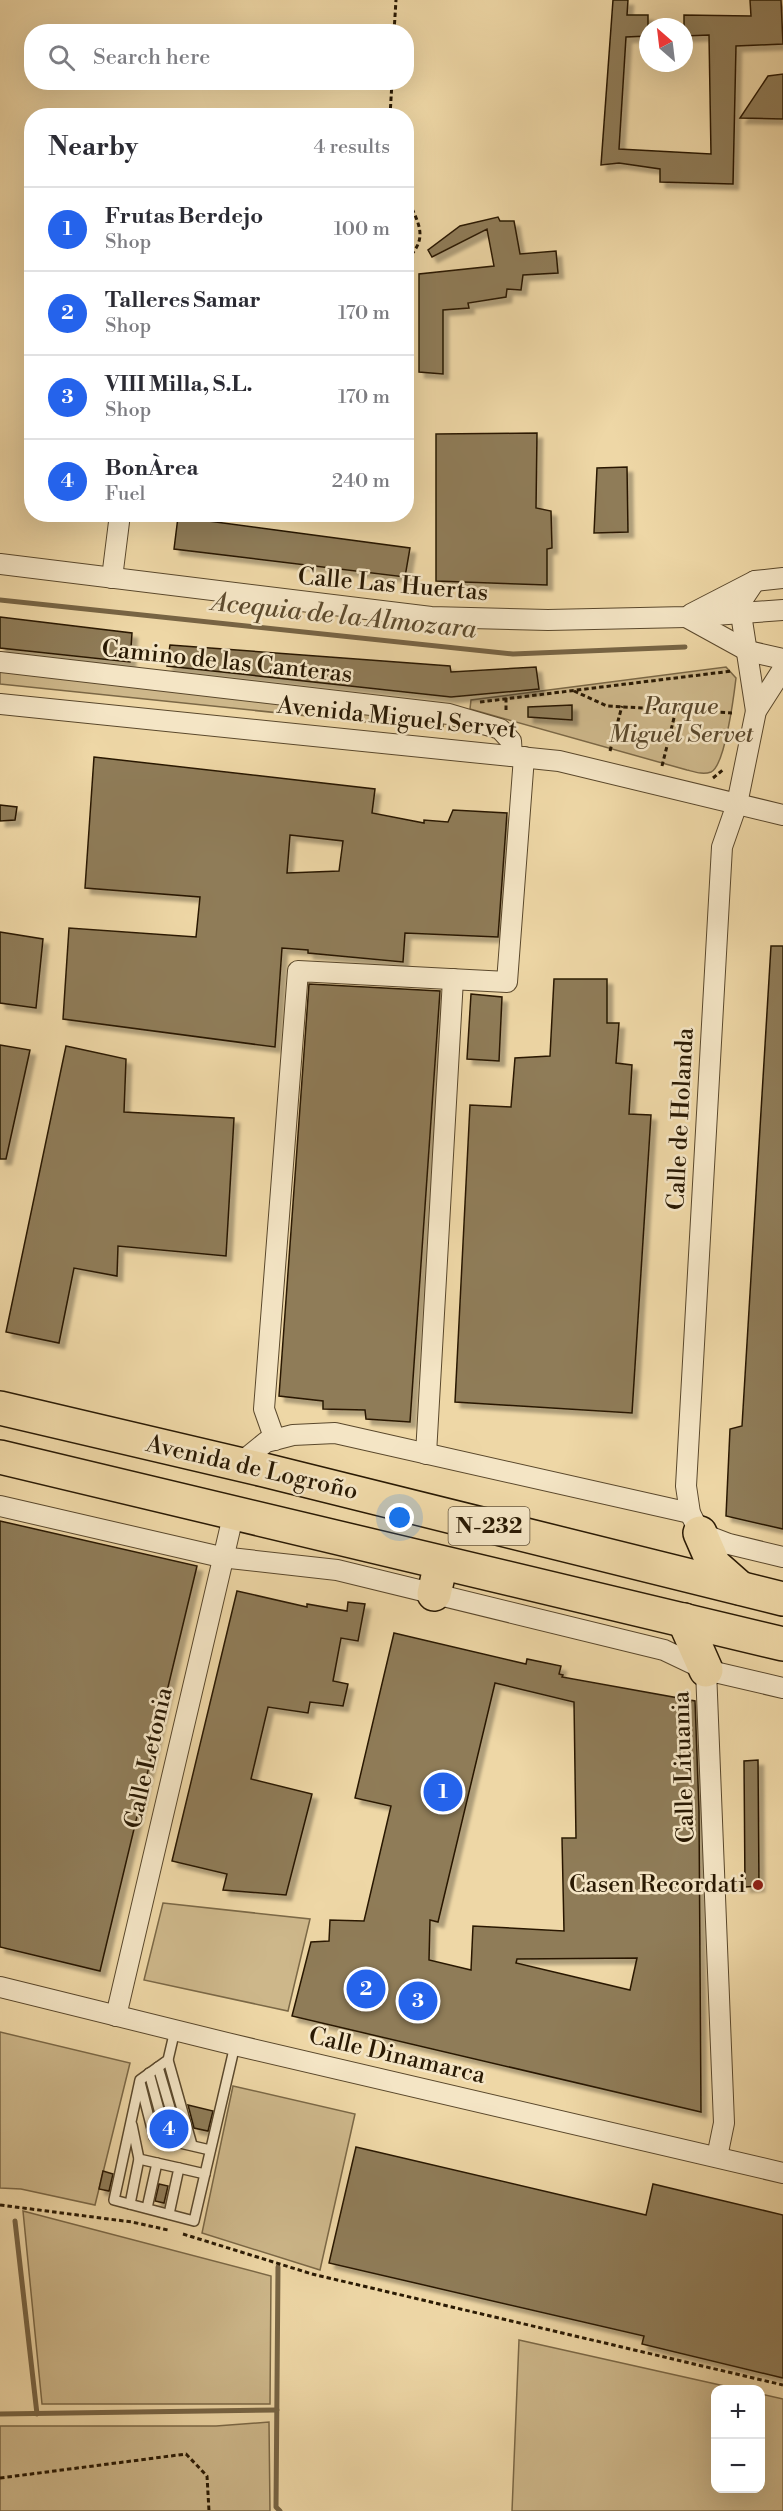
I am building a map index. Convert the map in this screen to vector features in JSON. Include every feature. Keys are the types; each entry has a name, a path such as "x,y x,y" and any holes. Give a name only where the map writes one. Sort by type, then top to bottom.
{"highway":[{"name":"Avenida de Logroño","path":"0,1408 239,1464 783,1599"},
{"name":"Avenida de Logroño","path":"0,1457 783,1644"},
{"path":"695,1523 714,1565 740,1588"},
{"path":"434,1594 441,1563"},
{"path":"684,1620 706,1670"},
{"path":"706,1670 723,1629"}],"street":[{"path":"111,578 119,522"},
{"name":"Calle Las Huertas","path":"0,564 442,618 486,620 686,617 783,610"},
{"path":"686,617 755,582 783,578"},
{"path":"741,614 743,599 755,582"},
{"name":"Calle de Holanda","path":"695,1523 687,1475 722,847 737,804 756,711 741,614"},
{"path":"686,617 748,651 783,659"},
{"name":"Camino de las Canteras","path":"0,662 449,714 500,729 511,741 518,756"},
{"name":"Calle de Holanda","path":"756,711 783,669"},
{"name":"Avenida Miguel Servet","path":"0,704 559,761 783,815"},
{"path":"275,1440 264,1409 298,970 507,981 518,756"},
{"path":"426,1454 453,979"},
{"path":"239,1464 266,1442 293,1436 335,1433 695,1523 729,1544 783,1557"},
{"path":"0,1506 221,1557 337,1570 664,1650 706,1670"},
{"name":"Calle Letonia","path":"116,2016 221,1557 234,1512"},
{"name":"Calle Lituania","path":"717,2157 724,2123 706,1670 783,1688"},
{"name":"Calle Dinamarca","path":"0,1987 235,2045 783,2173"}],"lane":[{"path":"175,2030 168,2060 192,2145"},
{"path":"168,2060 140,2080 114,2200 194,2221 235,2045"},
{"path":"158,2067 180,2142"},
{"path":"149,2073 167,2139"},
{"path":"140,2080 154,2137 210,2150"},
{"path":"130,2204 139,2159 131,2119"},
{"path":"139,2159 205,2174"},
{"path":"147,2208 157,2163"},
{"path":"169,2214 179,2168"}],"path":[{"path":"394,24 396,0"},
{"path":"390,108 392,90"},
{"path":"414,214 422,232 418,249 414,253"},
{"path":"449,714 469,703 737,671"},
{"path":"573,690 607,706 732,713"},
{"path":"610,751 622,706"},
{"path":"662,766 676,710"},
{"path":"708,780 722,774 725,767"},
{"path":"0,2205 132,2222 178,2233 312,2274 783,2385"},
{"path":"0,2478 186,2454 207,2476 209,2511"}],"green space":[{"path":"0,665 444,715 443,730 0,684"},
{"name":"Parque Miguel Servet","path":"726,667 736,678 731,714 721,757 716,767 708,773 687,770 470,709 471,700"},
{"path":"163,1903 310,1919 288,2011 144,1980"},
{"path":"0,2032 130,2063 95,2205 21,2189 0,2188"},
{"path":"233,2086 355,2114 320,2270 202,2233"},
{"path":"23,2211 271,2276 270,2404 42,2404"},
{"path":"519,2340 720,2385 711,2385 711,2493 765,2493 765,2395 783,2399 783,2511 512,2511"},
{"path":"269,2422 270,2511 0,2511 0,2426 216,2426"}],"building":[{"path":"613,0 628,0 627,15 648,15 648,18 639,18 639,36 626,37 619,149 711,154 709,35 693,36 693,18 684,18 684,15 751,16 750,0 781,0 783,44 736,46 733,184 660,182 660,169 619,163 601,165"},
{"path":"783,74 783,119 740,118 768,76"},
{"path":"498,217 500,221 514,221 520,254 556,251 558,273 523,275 521,290 507,289 506,297 468,303 469,308 443,310 443,374 419,372 419,274 494,266 487,229 432,257 428,250 460,226"},
{"path":"537,433 536,508 551,511 552,548 547,549 547,585 436,581 436,434"},
{"path":"627,467 628,532 594,533 597,468"},
{"path":"177,522 215,522 410,548 405,577 174,549"},
{"path":"0,617 132,633 130,662 0,648"},
{"path":"170,645 450,666 451,672 536,667 539,689 451,697 167,666"},
{"path":"572,705 572,720 528,717 528,707"},
{"path":"94,757 375,789 372,813 424,823 424,820 448,822 453,810 507,813 498,937 405,933 403,962 308,953 308,950 282,948 275,1047 63,1019 69,928 196,937 200,897 85,888","holes":["290,835 343,841 339,871 287,873"]},
{"path":"0,805 17,807 15,820 0,821"},
{"path":"0,932 43,939 36,1008 0,1003"},
{"path":"771,946 783,946 783,1529 726,1516 730,1429 742,1426"},
{"path":"554,979 607,979 607,1023 619,1023 616,1063 632,1065 629,1114 651,1115 632,1413 455,1402 470,1105 511,1107 515,1058 550,1056"},
{"path":"309,984 440,991 410,1422 366,1419 365,1410 323,1409 323,1401 279,1396"},
{"path":"471,994 502,997 499,1061 467,1059"},
{"path":"0,1045 30,1050 6,1159 0,1159"},
{"path":"66,1046 126,1059 124,1112 234,1118 226,1256 118,1246 117,1276 74,1268 59,1343 6,1332"},
{"path":"0,1521 197,1566 100,1971 0,1947"},
{"path":"237,1591 307,1607 307,1604 347,1611 348,1602 365,1604 358,1641 341,1638 333,1681 348,1684 343,1706 310,1702 308,1713 268,1707 251,1779 312,1794 286,1895 223,1890 227,1874 172,1861"},
{"path":"394,1633 526,1664 527,1659 561,1666 559,1674 563,1675 562,1677 695,1701 699,1811 701,2112 292,2016 311,1942 329,1941 330,1920 364,1921 391,1806 355,1798","holes":["495,1683 574,1702 576,1838 562,1838 564,1931 473,1926 471,1970 429,1960 430,1920 438,1922","637,1958 630,1990 516,1963 517,1959"]},
{"path":"758,1760 759,1886 745,1887 744,1761"},
{"path":"188,2105 213,2111 208,2131 194,2128"},
{"path":"356,2147 646,2215 653,2184 783,2215 783,2378 642,2344 644,2336 329,2263"},
{"path":"103,2171 113,2174 109,2191 99,2189"},
{"path":"159,2184 168,2186 164,2203 155,2201"}],"waterway":[{"name":"Acequia de la Almozara","path":"0,600 513,654 685,647"},
{"path":"15,2221 37,2414"},
{"path":"278,2267 276,2507 280,2511"},
{"path":"0,2414 277,2410"}],"place":[{"name":"Frutas Berdejo","path":"443,1792"},
{"name":"Casen Recordati","path":"758,1885"},
{"name":"Talleres Samar","path":"366,1989"},
{"name":"VIII Milla, S.L.","path":"418,2001"},
{"name":"BonÀrea","path":"169,2129"}]}
